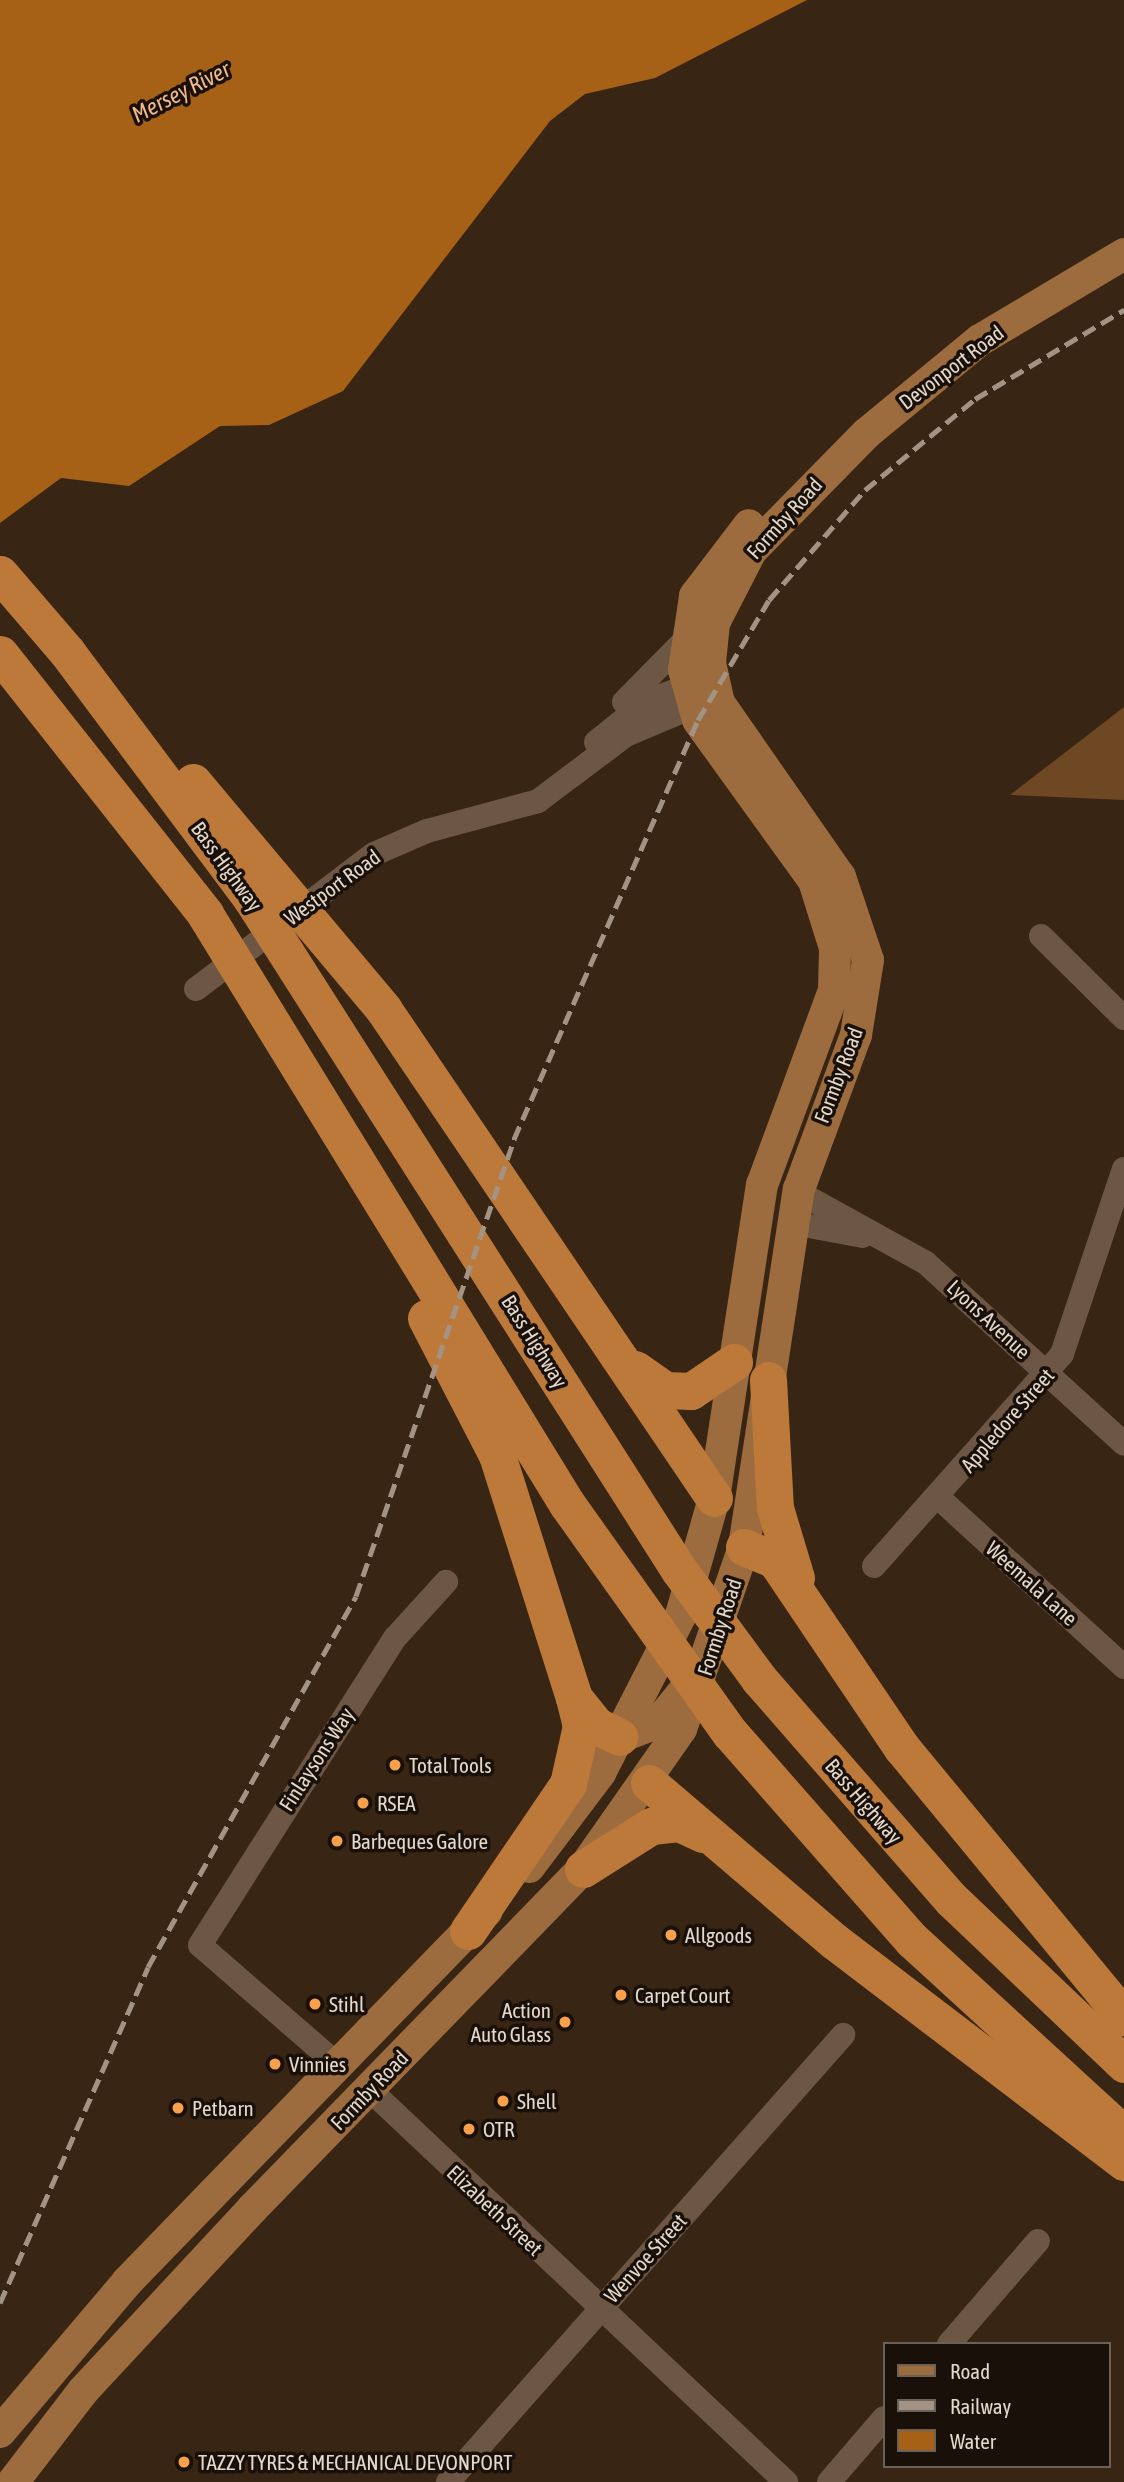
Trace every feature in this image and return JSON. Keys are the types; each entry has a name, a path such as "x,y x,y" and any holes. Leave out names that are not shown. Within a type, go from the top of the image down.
{"highway":[{"path":"0,572 65,631 264,890 332,945 427,1075 625,1358 714,1498"},
{"path":"0,654 205,914 380,1214 474,1407 510,1490 581,1726 568,1784 468,1931"},
{"name":"Bass Highway","path":"264,890 299,969 411,1142 679,1570 759,1679 952,1900 1124,2064"},
{"path":"380,1214 639,1611 730,1733 912,1940 1124,2134"},
{"path":"625,1358 645,1379 679,1392 709,1384 734,1362"},
{"path":"768,1380 775,1508 796,1580 817,1619"},
{"path":"744,1548 775,1560 902,1748 1124,2017"},
{"path":"574,1698 597,1726 628,1736"},
{"path":"649,1783 716,1842 1004,2076 1124,2162"},
{"path":"583,1869 630,1834 662,1824 685,1824 716,1842"}],"main road":[{"name":"Devonport Road","path":"825,473 980,340 1124,254"},
{"name":"Formby Road","path":"0,2432 127,2282 339,2066 468,1931 561,1828 628,1736 639,1702 681,1615 714,1498 756,1214 765,1174 827,1015 836,964 814,881 701,689 683,642 695,596 725,552 765,510 825,473"},
{"name":"Formby Road","path":"701,689 714,624 734,578 825,473"},
{"name":"Formby Road","path":"14,2465 583,1869 649,1783 689,1713 712,1651 744,1548 798,1192 856,1035 869,960 840,877 732,724 701,689"},
{"path":"836,964 869,960"},
{"path":"765,1174 798,1192"},
{"path":"756,1214 793,1223"},
{"path":"681,1615 709,1567 744,1548 714,1498"},
{"path":"649,1783 628,1736 668,1714 712,1651"},
{"name":"Elizabeth Street","path":"339,2066 370,2090"}],"street":[{"name":"Westport Road","path":"561,786 617,710 683,642"},
{"name":"Westport Road","path":"595,742 638,707 701,689"},
{"name":"Westport Road","path":"196,989 374,854 428,831 524,806 561,786 626,735 701,689"},
{"path":"1041,936 1124,1018"},
{"name":"Appledore Street","path":"874,1566 939,1498 1048,1375 1062,1354 1124,1169"},
{"name":"Lyons Avenue","path":"798,1192 913,1253 1124,1444"},
{"name":"Lyons Avenue","path":"793,1223 874,1238 913,1253"},
{"name":"Weemala Lane","path":"939,1498 1124,1667"},
{"name":"Finlaysons Way","path":"200,1945 395,1638 446,1582"},
{"name":"Elizabeth Street","path":"200,1945 339,2066"},
{"name":"Wenvoe Street","path":"448,2482 842,2035"},
{"name":"Elizabeth Street","path":"370,2090 786,2482"},
{"path":"950,2342 1038,2241"},
{"path":"829,2482 883,2419"}],"shaded area":[{"path":"1124,707 1124,800 1010,795"}],"water":[{"name":"Mersey River","path":"0,0 807,0 655,78 585,94 550,121 343,391 269,425 220,426 129,486 61,478 0,523"}],"railway":[{"path":"0,2303 148,1967 356,1596 514,1139 698,720 769,600 865,490 975,399 1124,310"}],"place":[{"name":"Total Tools","path":"395,1765"},
{"name":"RSEA","path":"363,1803"},
{"name":"Barbeques Galore","path":"337,1841"},
{"name":"Allgoods","path":"671,1935"},
{"name":"Carpet Court","path":"621,1995"},
{"name":"Stihl","path":"315,2004"},
{"name":"Action Auto Glass","path":"565,2022"},
{"name":"Vinnies","path":"275,2064"},
{"name":"Shell","path":"503,2101"},
{"name":"Petbarn","path":"178,2108"},
{"name":"OTR","path":"469,2129"},
{"name":"TAZZY TYRES & MECHANICAL DEVONPORT","path":"184,2462"}]}
